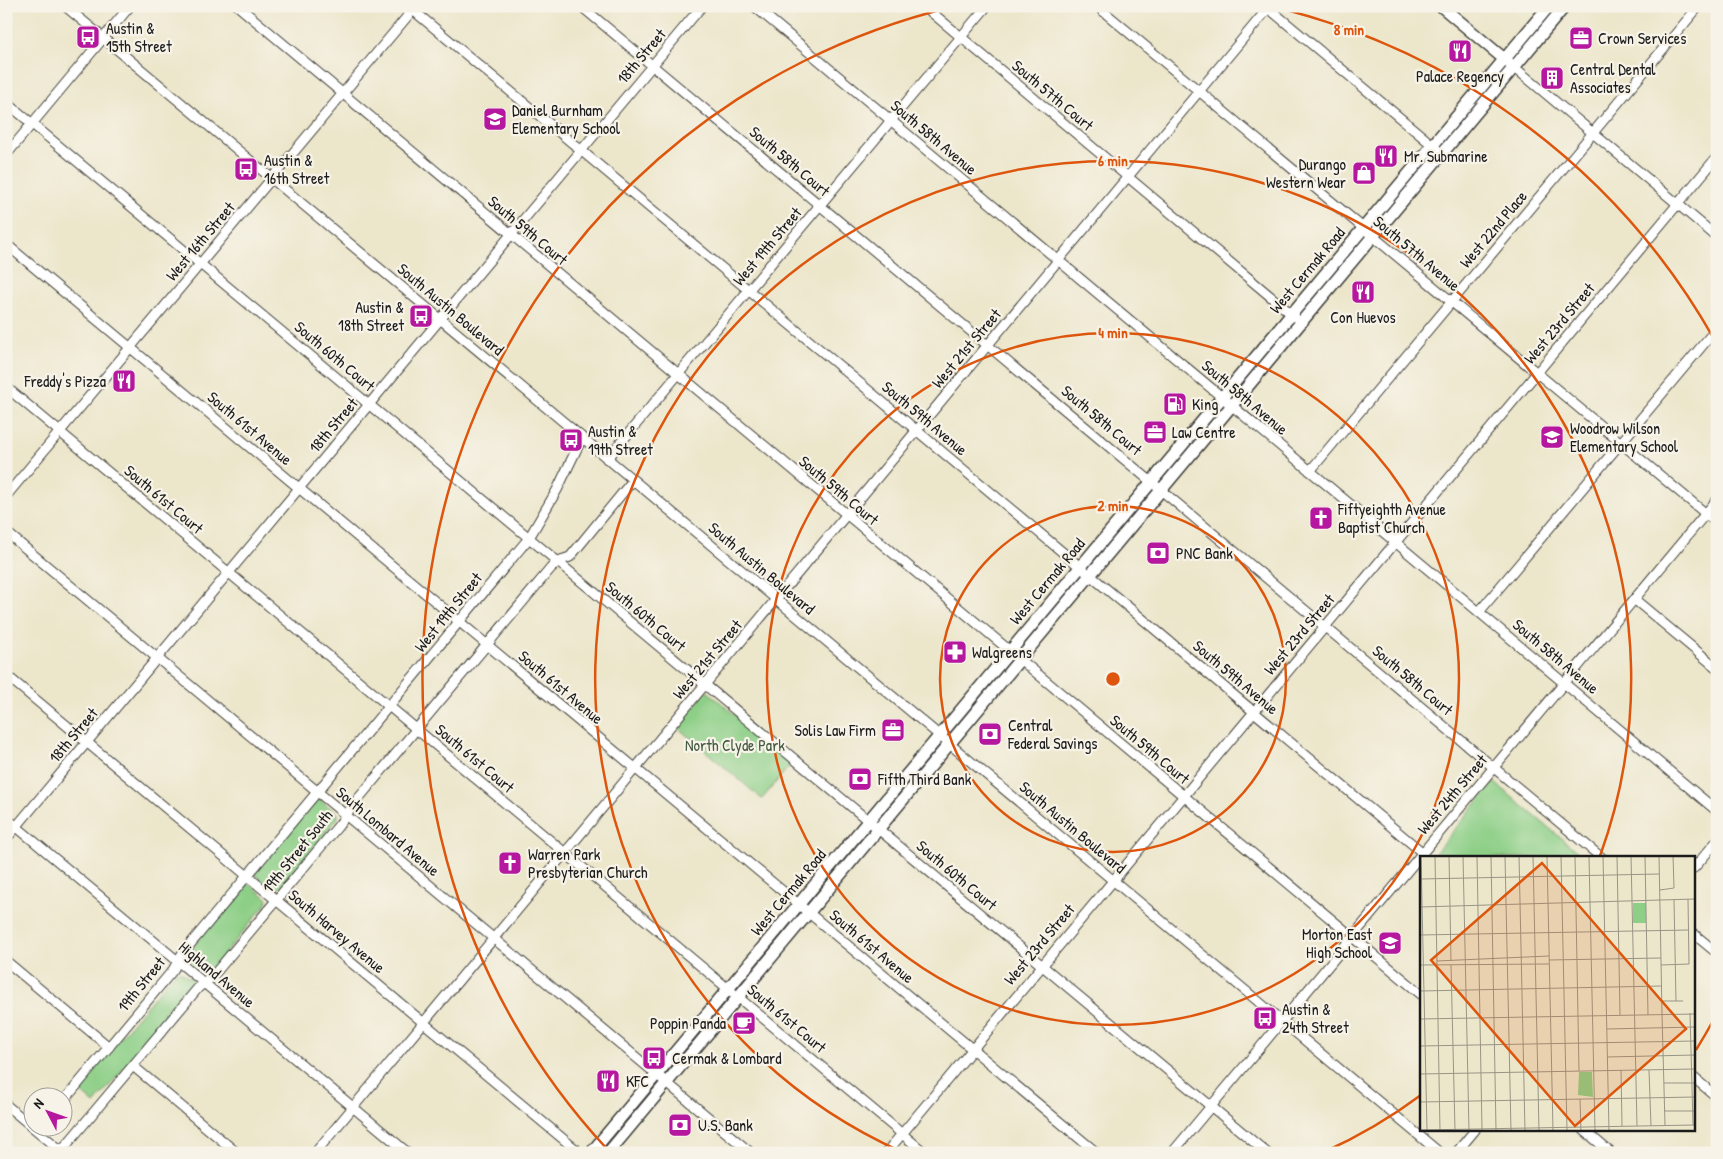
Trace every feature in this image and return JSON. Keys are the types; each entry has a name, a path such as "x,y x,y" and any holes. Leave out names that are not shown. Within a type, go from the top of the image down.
{"main road":[{"path":"1441,6 1514,67"},
{"name":"West Cermak Road","path":"590,1153 1548,6"},
{"name":"West Cermak Road","path":"608,1153 1565,6"}],"street":[{"name":"South Austin Boulevard","path":"65,6 1440,1153"},
{"path":"6,154 130,6"},
{"name":"South 59th Court","path":"238,6 1420,994"},
{"name":"South 58th Court","path":"581,6 1600,856"},
{"name":"18th Street","path":"6,839 702,6"},
{"name":"South 58th Avenue","path":"754,6 1717,810"},
{"name":"South 57th Court","path":"924,6 1301,322"},
{"name":"West 19th Street","path":"607,459 987,6"},
{"name":"South 57th Avenue","path":"1097,6 1717,523"},
{"name":"West 22nd Place","path":"1310,471 1699,6"},
{"path":"1268,7 1442,153"},
{"name":"West 21st Street","path":"315,1153 1268,7"},
{"name":"West 16th Street","path":"6,496 343,94 412,8"},
{"name":"South 59th Avenue","path":"412,8 1422,853"},
{"path":"1514,67 1717,237"},
{"name":"South 60th Court","path":"6,102 1267,1153"},
{"name":"West 23rd Street","path":"886,1153 1717,157"},
{"name":"South 61st Avenue","path":"6,244 1097,1153"},
{"path":"1479,612 1717,328"},
{"name":"South 61st Court","path":"6,387 925,1153"},
{"name":"West 19th Street","path":"318,792 529,538 557,490 582,438"},
{"name":"19th Street South","path":"60,1152 197,990 212,977 551,568 558,562 570,557 633,480"},
{"name":"West 24th Street","path":"1172,1153 1717,500"},
{"name":"South Lombard Avenue","path":"6,532 751,1153"},
{"path":"1634,599 1717,668"},
{"name":"South Harvey Avenue","path":"6,674 580,1153"},
{"name":"19th Street","path":"72,1091 173,970 182,954 318,792"},
{"name":"Highland Avenue","path":"6,818 408,1153"},
{"path":"1696,866 1717,841"},
{"path":"1696,936 1717,953"},
{"path":"6,961 109,1047"},
{"path":"133,1066 237,1153"},
{"path":"1696,1080 1717,1097"},
{"path":"6,1104 22,1115"},
{"path":"1456,1153 1473,1132"},
{"path":"1586,1132 1611,1153"},
{"path":"47,1136 60,1152"}],"green space":[{"name":"North Clyde Park","path":"707,691 792,763 762,799 677,727"},
{"path":"1494,782 1583,856 1433,856"},
{"path":"319,799 338,814 338,818 279,889 274,890 255,875 255,871 315,800"},
{"path":"248,883 268,899 267,903 206,976 203,976 185,961 185,956 245,884"},
{"path":"180,971 193,980 194,985 94,1104 77,1089 175,972"}],"place":[{"name":"Austin & 15th Street","path":"88,37"},
{"name":"Crown Services","path":"1581,38"},
{"name":"Palace Regency","path":"1460,51"},
{"name":"Central Dental Associates","path":"1552,78"},
{"name":"Daniel Burnham Elementary School","path":"495,119"},
{"name":"Mr. Submarine","path":"1386,156"},
{"name":"Austin & 16th Street","path":"246,169"},
{"name":"Durango Western Wear","path":"1364,173"},
{"name":"Con Huevos","path":"1363,292"},
{"name":"Austin & 18th Street","path":"421,316"},
{"name":"Freddy's Pizza","path":"124,381"},
{"name":"King","path":"1175,404"},
{"name":"Law Centre","path":"1155,432"},
{"name":"Woodrow Wilson Elementary School","path":"1552,437"},
{"name":"Austin & 19th Street","path":"571,440"},
{"name":"Fiftyeighth Avenue Baptist Church","path":"1321,518"},
{"name":"PNC Bank","path":"1158,553"},
{"name":"Walgreens","path":"955,652"},
{"name":"Solis Law Firm","path":"893,730"},
{"name":"Central Federal Savings","path":"990,734"},
{"name":"Fifth Third Bank","path":"860,779"},
{"name":"Warren Park Presbyterian Church","path":"510,863"},
{"name":"Morton East High School","path":"1390,943"},
{"name":"Austin & 24th Street","path":"1265,1018"},
{"name":"Poppin Panda","path":"744,1023"},
{"name":"Cermak & Lombard","path":"654,1058"},
{"name":"KFC","path":"608,1081"},
{"name":"U.S. Bank","path":"680,1125"}]}
